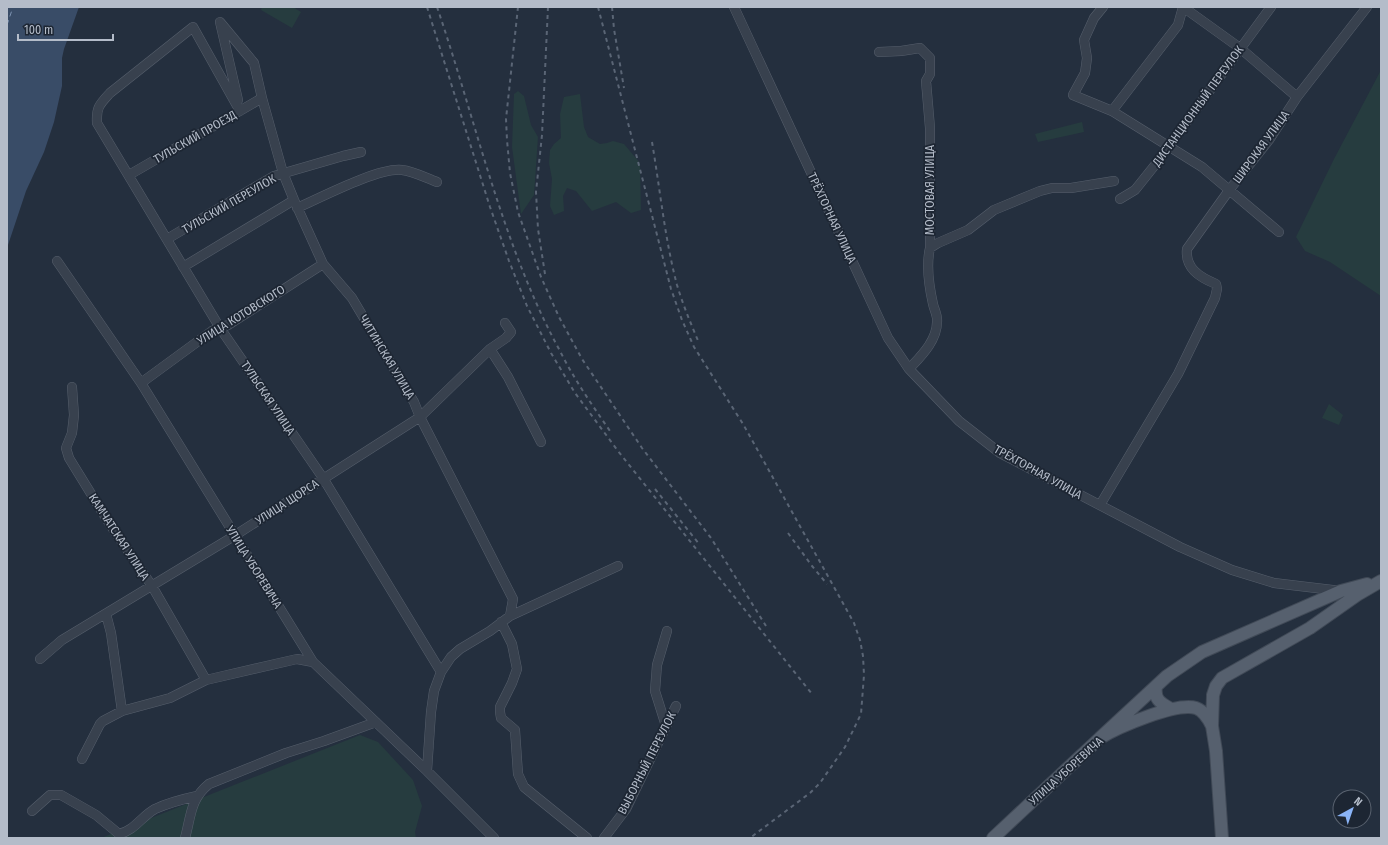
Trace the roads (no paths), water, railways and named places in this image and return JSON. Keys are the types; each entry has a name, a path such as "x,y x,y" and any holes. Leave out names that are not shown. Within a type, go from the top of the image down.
{"main road":[{"path":"1100,738 1156,687 1184,664 1202,652 1341,591 1381,580"},
{"path":"1222,838 1216,752 1212,726 1213,695 1216,686 1222,678 1310,628 1381,580"},
{"path":"1156,687 1155,694 1160,702 1171,709"},
{"name":"УЛИЦА УБОРЕВИЧА","path":"993,838 1100,738 1111,732 1157,712 1188,707 1196,708 1204,713 1212,726"}],"street":[{"name":"ТРЁХГОРНАЯ УЛИЦА","path":"734,7 888,338 909,369 959,421 1000,453 1180,547 1232,570 1274,583 1341,591"},
{"path":"1103,7 1094,18 1084,40 1087,58 1085,73 1073,95 1112,112 1170,146 1202,167 1279,232"},
{"path":"1112,112 1178,25 1183,7 1240,48 1298,97"},
{"name":"ДИСТАНЦИОННЫЙ ПЕРЕУЛОК","path":"1120,199 1135,190 1170,146 1271,7"},
{"name":"ШИРОКАЯ УЛИЦА","path":"1100,505 1178,374 1215,298 1217,289 1216,284 1196,274 1186,257 1187,249 1269,140 1298,97 1367,7"},
{"name":"ЧИТИНСКАЯ УЛИЦА","path":"240,111 220,22 254,63 283,173 323,264 352,298 414,402 420,417 513,599 510,616"},
{"name":"ТУЛЬСКАЯ УЛИЦА","path":"240,111 193,27 110,93 99,104 96,113 97,123 220,328 323,478 440,672"},
{"name":"МОСТОВАЯ УЛИЦА","path":"879,52 920,48 930,58 930,74 926,81 930,128 930,248 928,257 930,282 937,322 932,339 921,356 909,369"},
{"name":"ТУЛЬСКИЙ ПРОЕЗД","path":"129,176 262,98"},
{"name":"ТУЛЬСКИЙ ПЕРЕУЛОК","path":"167,239 274,176 361,152"},
{"path":"183,267 296,204 355,182 391,171 402,170 437,182"},
{"path":"930,248 968,230 994,210 1040,191 1052,188 1071,188 1114,181"},
{"name":"УЛИЦА УБОРЕВИЧА","path":"57,261 141,383 313,662 427,771 494,838"},
{"name":"УЛИЦА КОТОВСКОГО","path":"141,383 212,331 228,325 323,264"},
{"name":"УЛИЦА ЩОРСА","path":"40,658 62,640 234,536 420,417 490,349 506,338 511,332 505,323"},
{"path":"490,349 508,377 541,442"},
{"name":"КАМЧАТСКАЯ УЛИЦА","path":"72,387 74,415 72,433 66,448 69,458 109,523 152,586 206,680"},
{"path":"427,771 434,691 440,672 451,657 460,649 510,616 618,566"},
{"path":"1312,587 1316,602"},
{"path":"106,614 111,633 122,711"},
{"path":"502,622 512,644 517,669 500,707 500,712 501,718 515,730 518,774 520,780 524,787 587,838"},
{"path":"666,726 655,690 657,665 668,631"},
{"path":"82,758 100,724 122,711 170,698 206,680 297,659 313,662"},
{"name":"ВЫБОРНЫЙ ПЕРЕУЛОК","path":"604,838 626,809 676,706"},
{"path":"185,838 193,804 202,789 208,784 286,753 376,722"},
{"path":"32,811 50,795 61,795 96,815 119,834 126,833 154,809 185,798 197,796"}],"water":[{"path":"7,7 79,7 62,58 62,86 54,122 44,152 26,191 7,248"}],"railway":[{"path":"427,7 490,207 509,261 527,306 551,353 575,393 618,451 812,694"},
{"path":"437,7 491,182 522,269 565,361 610,431"},
{"path":"518,7 506,119 507,140 510,173 518,212 541,277 559,317 582,359 642,448 711,538 766,626"},
{"path":"545,274 538,229 536,192 542,135 548,7"},
{"path":"598,7 671,289 682,320 694,347 743,424 854,623 860,640 863,656 864,675 861,714 845,747 820,783 810,793 750,838"},
{"path":"612,7 614,29 624,88"},
{"path":"652,142 673,268 682,300 699,343"},
{"path":"655,489 700,545"},
{"path":"788,533 827,584"}]}
